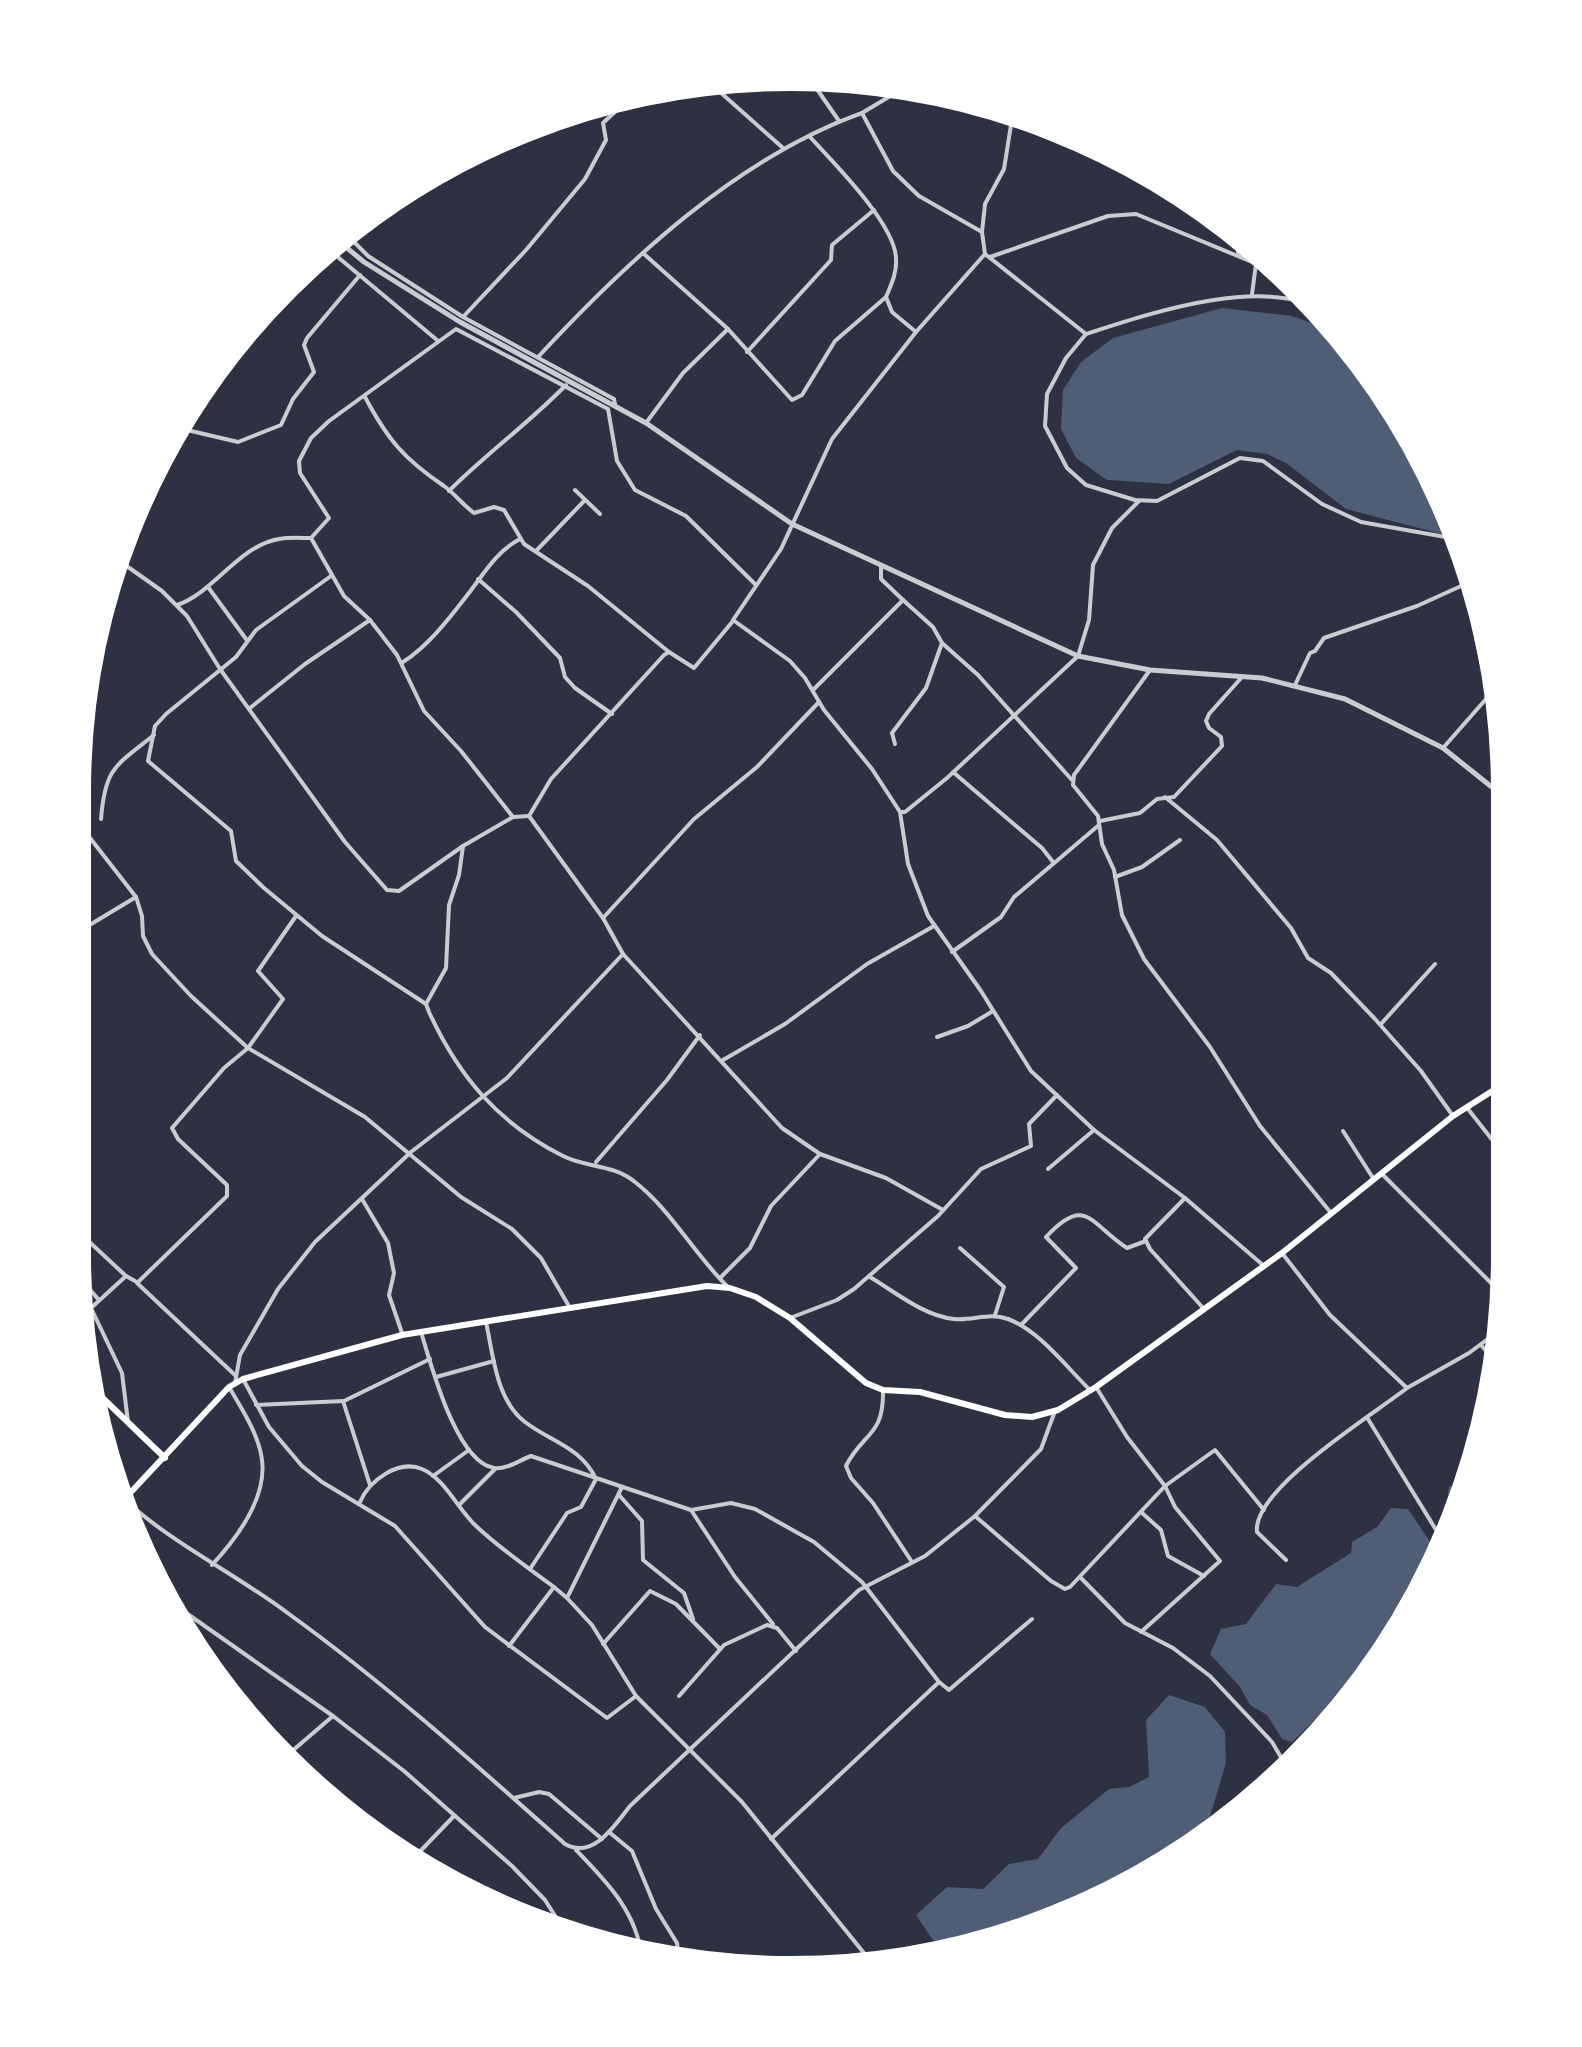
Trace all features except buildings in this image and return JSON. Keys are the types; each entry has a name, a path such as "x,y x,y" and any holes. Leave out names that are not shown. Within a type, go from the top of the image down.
{"main road":[{"path":"128,1497 236,1381 402,1335 707,1286 730,1288 756,1297 790,1318 866,1383 883,1390 920,1392 1005,1415 1032,1417 1055,1411 1094,1389 1282,1253 1453,1116 1497,1088"},
{"path":"99,1394 166,1458"}],"street":[{"path":"815,86 839,121"},
{"path":"717,89 783,148"},
{"path":"538,356 609,281 689,215 783,148 862,113 896,93"},
{"path":"463,316 526,250 584,179 605,145 604,121 620,106"},
{"path":"862,113 892,171 919,196 982,232"},
{"path":"1012,120 1004,169 986,204 982,232 988,255 1086,334"},
{"path":"643,253 728,330 788,398 798,399 835,342 886,298 897,254 874,210 810,137"},
{"path":"747,352 831,260 832,245 874,210"},
{"path":"365,396 399,452 474,513 494,507 504,510 520,539 694,668 734,620 781,549 832,439 916,332 988,255 1108,216 1136,214 1262,266"},
{"path":"351,239 368,256 463,316 614,399 616,406"},
{"path":"344,245 460,322 646,423 792,524 1078,656 1150,670 1242,676 1346,699 1443,748 1497,791"},
{"path":"1241,247 1238,252 1256,263"},
{"path":"334,254 438,340"},
{"path":"1252,295 1256,263"},
{"path":"185,430 238,442 281,425 293,399 314,372 304,345 307,338 360,275"},
{"path":"1301,304 1252,295 1148,314 1086,334 1066,358 1047,394 1045,426 1067,468 1086,486 1157,501 1240,458 1251,457 1263,461 1322,504 1361,522 1450,538"},
{"path":"886,298 892,312 916,332"},
{"path":"177,605 268,542 311,538 329,518 300,473 299,460 320,428 452,330 461,330 608,409 616,406"},
{"path":"646,423 683,373 728,330"},
{"path":"450,491 489,451 542,411 566,386"},
{"path":"608,409 617,461 635,490 655,504 686,516 756,585"},
{"path":"575,490 600,514"},
{"path":"536,551 585,500"},
{"path":"900,812 911,808 953,772 1078,656 1089,620 1093,565 1112,528 1139,500"},
{"path":"311,538 351,604 370,620 402,663 424,711 513,818"},
{"path":"402,663 425,644 496,556 520,539"},
{"path":"122,564 177,605 345,842 388,890 399,891 462,846 513,818 529,816"},
{"path":"882,565 881,578 933,627 942,643 960,657 1072,780 1100,822 1102,844 1115,877 1122,915 1151,970 1203,1037 1260,1126 1331,1213"},
{"path":"331,576 265,623 236,657 166,714 156,726 148,757 152,766 226,826 234,836 236,861 296,916 426,1004 458,1068 483,1098 550,1148 574,1161 608,1167 638,1185 730,1288"},
{"path":"478,579 560,658 565,677 575,688 612,714"},
{"path":"1295,685 1310,652 1324,638 1417,606 1466,584"},
{"path":"208,586 247,641"},
{"path":"813,690 904,600"},
{"path":"250,708 279,683 370,620"},
{"path":"734,620 790,661 872,768 900,812 913,879 934,926 1030,1071 1094,1130 1186,1198 1264,1266"},
{"path":"1443,748 1486,699 1488,690 1476,638"},
{"path":"896,744 892,733 926,688 942,643"},
{"path":"529,816 551,779 669,652"},
{"path":"1072,780 1150,670"},
{"path":"952,952 1001,917 1014,897 1100,822 1140,813 1157,798 1177,795 1222,746 1221,737 1206,721 1242,676"},
{"path":"603,918 694,818 758,768 819,702"},
{"path":"101,819 100,801 109,776 154,735"},
{"path":"953,772 1042,848 1053,862"},
{"path":"1164,797 1217,840 1291,928 1308,958 1331,973 1380,1025 1421,1071 1453,1116"},
{"path":"529,816 603,918 623,954 770,1116 820,1154 886,1178 943,1210"},
{"path":"85,832 136,897 143,936 152,954 248,1048 366,1116 450,1188 512,1229 553,1277 570,1308"},
{"path":"1115,877 1142,868 1180,840"},
{"path":"426,1004 446,968 450,905 462,846"},
{"path":"85,928 136,897"},
{"path":"136,1283 228,1196 227,1185 178,1139 172,1128 224,1068 248,1048 283,999 258,972 296,916"},
{"path":"723,1060 785,1024 867,964 934,926"},
{"path":"212,1566 245,1520 262,1473 260,1450 236,1381 240,1355 278,1289 315,1242 410,1152 483,1098 522,1063 623,954"},
{"path":"1380,1025 1435,964"},
{"path":"937,1037 968,1026 993,1011"},
{"path":"594,1164 667,1080 700,1035"},
{"path":"790,1318 837,1300 870,1277 981,1170 1031,1146 1029,1124 1057,1095"},
{"path":"1466,1107 1497,1146"},
{"path":"1048,1169 1094,1130"},
{"path":"1343,1131 1374,1180"},
{"path":"720,1278 750,1248 778,1198 820,1154"},
{"path":"1382,1174 1496,1288"},
{"path":"1020,1325 1076,1268 1046,1237 1068,1216 1077,1214 1090,1219 1127,1248 1146,1242 1154,1228 1186,1198"},
{"path":"362,1199 388,1243 394,1273 389,1295 402,1335"},
{"path":"85,1238 236,1381 302,1466 395,1526 485,1627 607,1718 636,1696"},
{"path":"1146,1242 1204,1309"},
{"path":"960,1248 1004,1287 995,1316"},
{"path":"1282,1253 1330,1315 1407,1388"},
{"path":"126,1276 92,1308 92,1315 122,1373 128,1422"},
{"path":"870,1277 913,1304 943,1317 957,1320 995,1316 1020,1325 1094,1389 1166,1486 1175,1507 1220,1561 1141,1632"},
{"path":"86,1285 99,1300"},
{"path":"486,1322 503,1392 517,1414 570,1448 588,1464 596,1479"},
{"path":"421,1332 453,1422 469,1450 495,1469"},
{"path":"1286,1560 1257,1532 1257,1520 1296,1470 1407,1388 1492,1336"},
{"path":"1481,1345 1490,1355"},
{"path":"256,1405 343,1401 430,1359"},
{"path":"436,1377 494,1362"},
{"path":"883,1390 878,1426 848,1460 847,1470 912,1562"},
{"path":"343,1401 370,1486"},
{"path":"576,1850 585,1849 609,1832 691,1748 865,1586 912,1562 975,1516 1041,1449 1055,1411"},
{"path":"1368,1419 1439,1534"},
{"path":"433,1476 469,1450"},
{"path":"975,1516 1059,1587 1070,1588 1166,1486 1214,1450 1264,1510"},
{"path":"458,1506 495,1469 531,1456 596,1479 620,1492 692,1510 731,1503 755,1509 814,1542 865,1586 939,1682 952,1690 1032,1619"},
{"path":"360,1503 370,1486 392,1471 406,1466 433,1476 476,1526 587,1618 636,1696 691,1748 867,1957"},
{"path":"530,1569 567,1512 581,1508 596,1479"},
{"path":"567,1598 620,1492"},
{"path":"620,1492 642,1521 643,1560 684,1593 694,1622"},
{"path":"692,1510 735,1577 796,1651"},
{"path":"133,1511 299,1621 576,1850 623,1904 638,1945"},
{"path":"1141,1512 1161,1530 1168,1556 1204,1576"},
{"path":"1080,1577 1104,1605 1210,1676 1272,1742 1283,1761"},
{"path":"509,1646 554,1587"},
{"path":"603,1644 650,1591 669,1599 720,1649"},
{"path":"179,1607 404,1772 504,1858 545,1900 560,1923"},
{"path":"679,1696 720,1649 774,1625"},
{"path":"771,1839 939,1682"},
{"path":"290,1753 332,1716"},
{"path":"513,1798 538,1792 549,1794 602,1838"},
{"path":"417,1854 454,1816"},
{"path":"609,1832 632,1851 656,1909 678,1942 677,1952"}],"water":[{"path":"1222,308 1292,316 1320,326 1378,399 1424,479 1448,533 1346,509 1286,463 1267,454 1237,450 1169,484 1107,480 1076,458 1061,429 1063,390 1081,362 1113,338"},
{"path":"1460,1483 1442,1528 1438,1522 1449,1487"},
{"path":"1391,1508 1408,1509 1434,1547 1402,1609 1351,1686 1292,1742 1282,1739 1267,1715 1250,1705 1240,1687 1210,1654 1221,1629 1246,1624 1276,1584 1297,1587 1351,1553 1352,1542 1377,1527"},
{"path":"1169,1695 1205,1707 1225,1732 1226,1763 1207,1826 1144,1867 1061,1908 1018,1925 937,1946 916,1915 947,1887 983,1889 1009,1864 1038,1859 1061,1828 1109,1789 1129,1787 1149,1777 1146,1720"}]}
